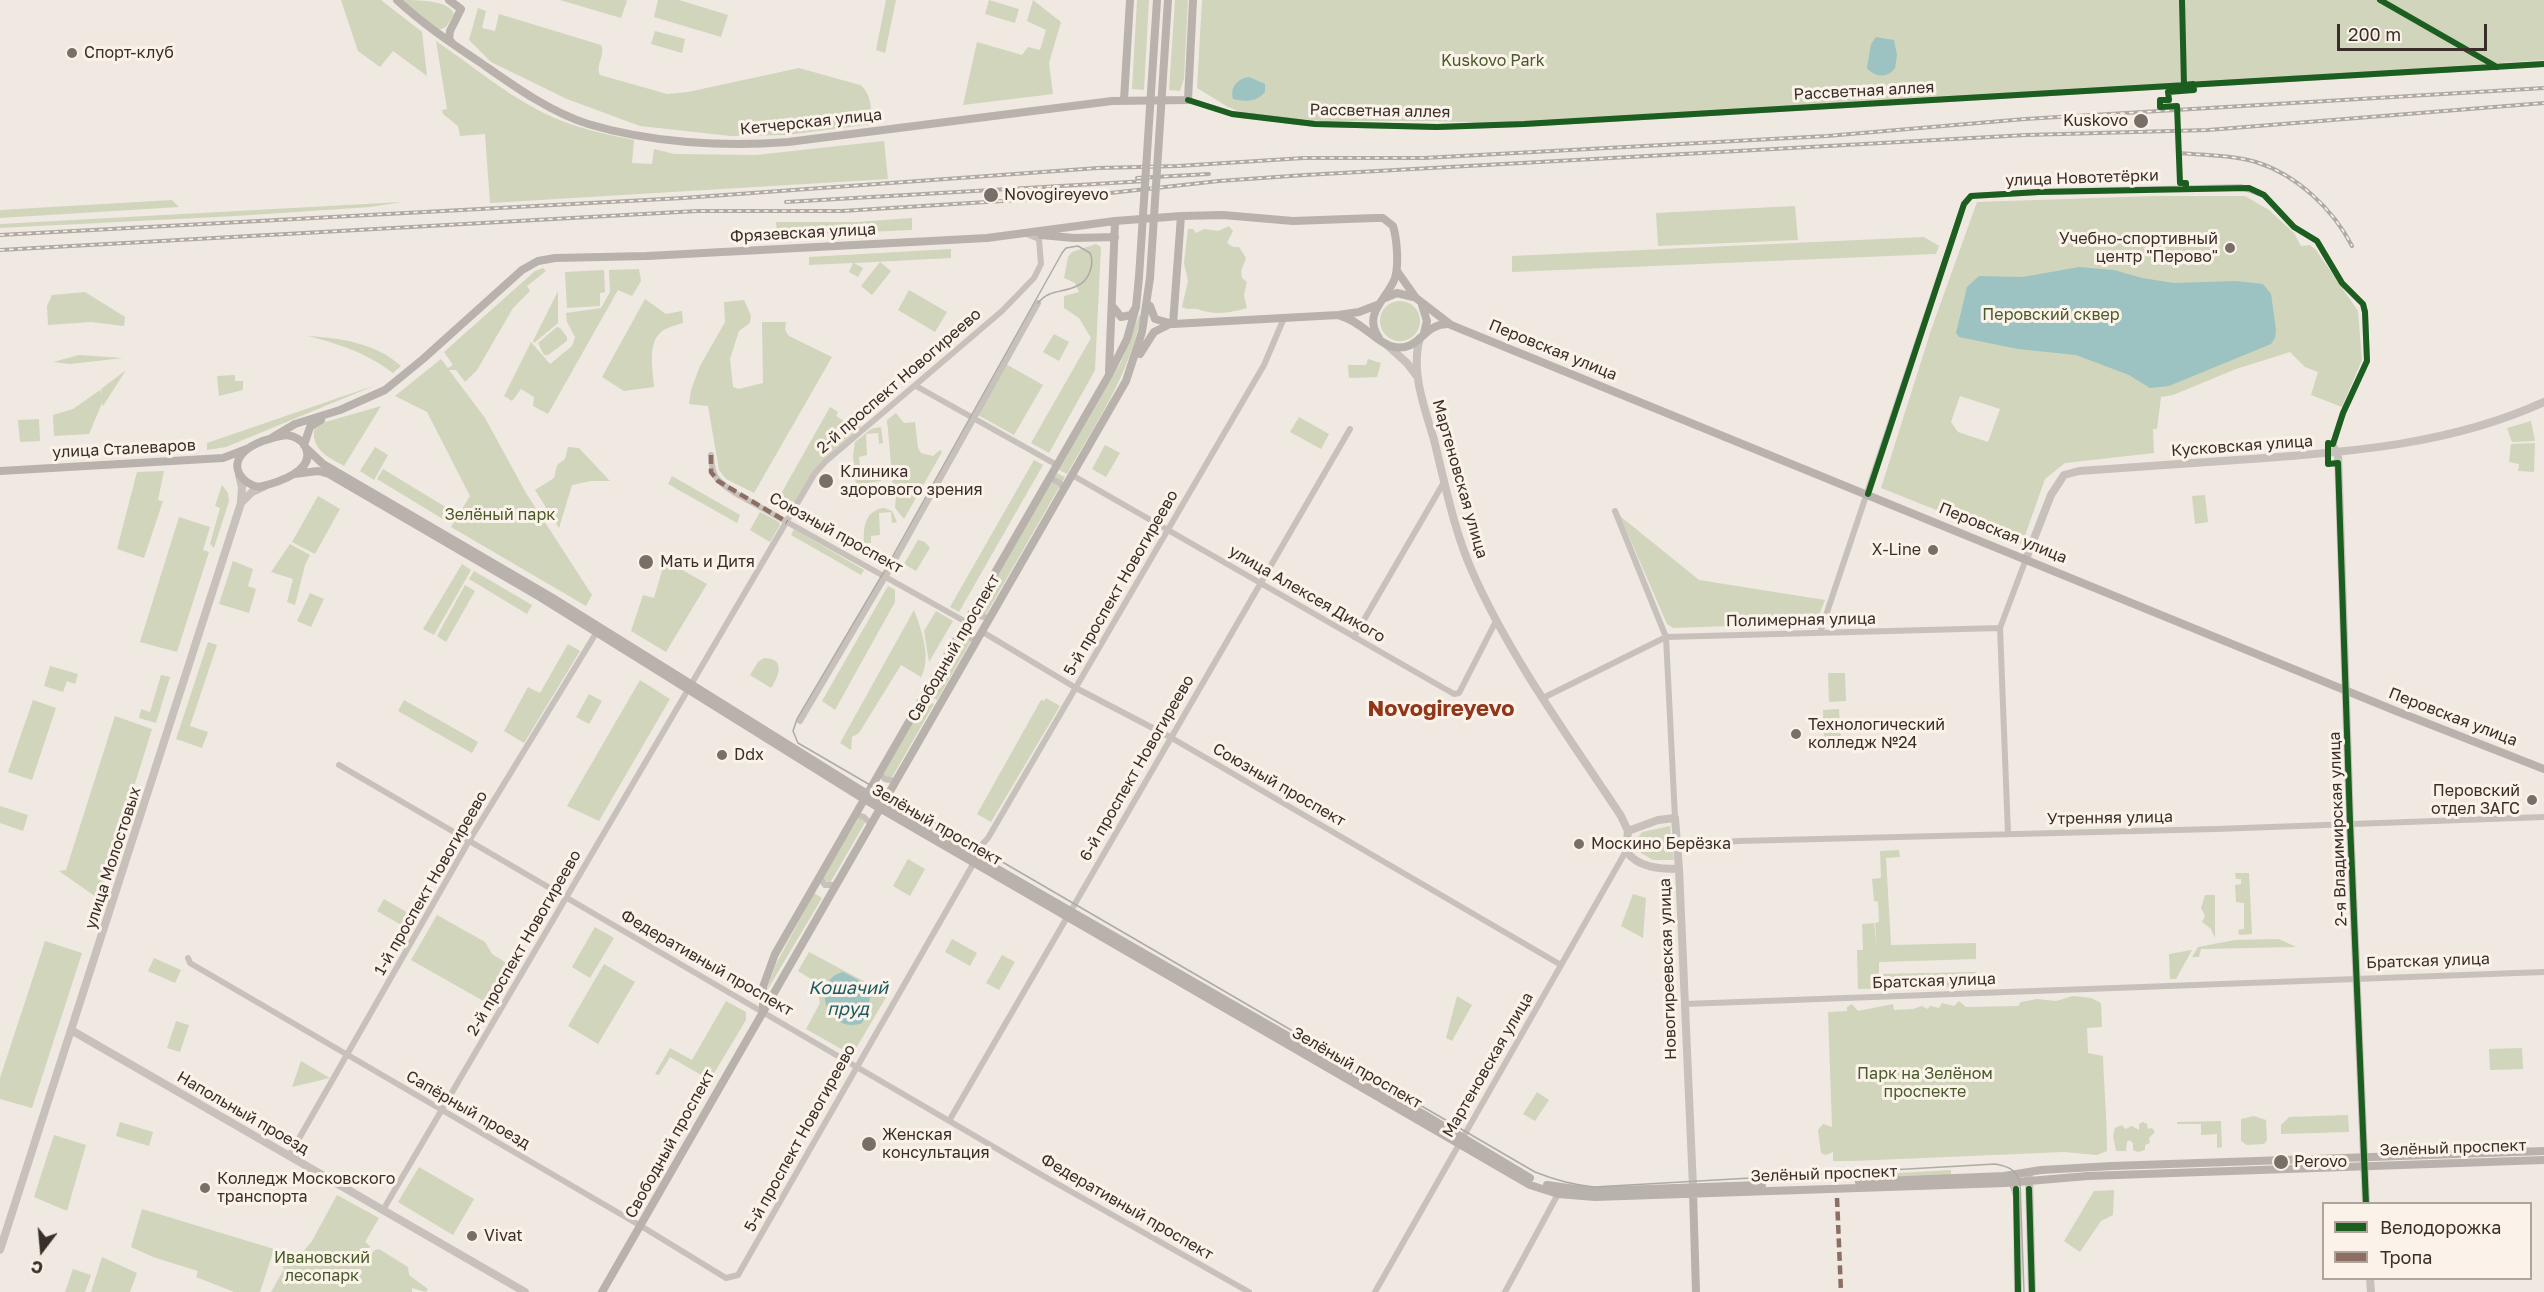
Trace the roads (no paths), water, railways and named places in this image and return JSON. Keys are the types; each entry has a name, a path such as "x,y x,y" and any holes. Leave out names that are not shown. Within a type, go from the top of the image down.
{"main road":[{"name":"Кетчерская улица","path":"397,0 458,48 515,87 556,110 588,124 706,143 745,145 788,142 1124,100 1188,100"},
{"path":"449,0 461,9 449,39 458,48"},
{"path":"1124,100 1130,0"},
{"name":"Свободный проспект","path":"763,1011 762,997 769,969 855,814 1109,375 1127,339 1136,307 1139,278 1157,0"},
{"path":"1168,0 1149,292 1152,317 1160,322 1173,324"},
{"path":"1188,100 1192,0"},
{"path":"435,32 445,33 452,28"},
{"name":"Фрязевская улица","path":"273,437 295,424 334,412 385,390 516,275 542,260 963,239 1115,221 1223,215 1293,221 1375,218 1389,222 1395,231 1397,271"},
{"path":"1173,324 1180,216"},
{"path":"1109,375 1115,221"},
{"path":"1026,233 1074,238 1115,237"},
{"path":"1397,271 1427,316 1422,336"},
{"path":"1381,340 1372,322 1379,303 1389,290 1397,271"},
{"name":"Свободный проспект","path":"602,1292 880,805 1126,381 1139,345 1149,292"},
{"path":"1126,381 1151,335 1163,326 1338,315 1359,312 1397,293 1418,301"},
{"name":"Перовская улица","path":"1418,301 1451,325 2544,769"},
{"path":"1113,303 1117,315 1124,318 1131,315 1136,307"},
{"path":"1338,315 1349,318 1381,340 1402,348 1412,345 1437,325 1451,325"},
{"path":"223,458 232,462 238,473 252,486 265,485 294,474 304,467 308,456 306,447 308,430 313,423 334,412"},
{"path":"238,473 240,456 249,448 273,437 291,436 306,447"},
{"name":"Зелёный проспект","path":"306,447 323,464 599,630 865,797 1460,1140 1532,1179 1551,1186 1590,1191 1693,1191"},
{"name":"улица Сталеваров","path":"0,471 223,458 249,448"},
{"name":"Зелёный проспект","path":"294,474 318,471 329,474 599,630"},
{"name":"Зелёный проспект","path":"1460,1140 1530,1185 1558,1194 1595,1197 2012,1179 2123,1166 2544,1151"},
{"name":"Зелёный проспект","path":"2029,1176 2544,1160"},
{"name":"Новогиреевская улица","path":"1693,1191 1696,1292"}],"street":[{"name":"Рассветная аллея","path":"1188,100 1232,114 1315,124 1437,127 1524,124 2544,64"},
{"name":"улица Новотетёрки","path":"1820,633 1964,204 1968,198 1981,194 2241,187 2264,195 2294,227 2317,241 2342,283 2363,304 2367,361 2330,446 2338,453"},
{"name":"2-й проспект Новогиреево","path":"383,1210 822,465 1002,311 1037,275 1041,264 1041,245 1039,239 1026,233"},
{"path":"800,721 886,576 1038,303"},
{"name":"5-й проспект Новогиреево","path":"738,1275 977,850 989,836 1264,365 1284,318"},
{"path":"1418,380 1416,359 1422,336"},
{"path":"1381,340 1412,369 1418,380"},
{"name":"Мартеновская улица","path":"1418,380 1465,552 1496,621 1543,698 1621,816 1628,831"},
{"path":"916,386 1057,465"},
{"name":"Кусковская улица","path":"2026,559 2051,495 2064,476 2079,471 2338,453 2448,435 2482,426 2544,402"},
{"name":"6-й проспект Новогиреево","path":"950,1121 1350,429"},
{"name":"2-я Владимирская улица","path":"2338,453 2350,823 2366,1202"},
{"name":"Союзный проспект","path":"711,455 711,472 718,482 966,622"},
{"path":"238,473 242,487 241,503"},
{"name":"улица Алексея Дикого","path":"1072,475 1457,694 1496,621"},
{"path":"1050,478 1060,483 1064,489"},
{"path":"1354,637 1444,481"},
{"path":"241,503 252,492 265,485"},
{"name":"улица Молостовых","path":"0,1250 241,503"},
{"name":"Новогиреевская улица","path":"1615,511 1666,637 1693,1191"},
{"path":"2008,834 2000,628 2026,559"},
{"path":"974,609 980,616 989,618"},
{"name":"Полимерная улица","path":"1543,698 1666,637 2000,628"},
{"name":"1-й проспект Новогиреево","path":"289,1156 470,841 599,630"},
{"name":"Союзный проспект","path":"981,631 1076,688 1170,737 1562,965"},
{"path":"960,634 969,635 975,642"},
{"name":"Федеративный проспект","path":"339,765 1246,1291"},
{"path":"879,773 885,780 894,781"},
{"path":"855,814 864,817 870,823"},
{"name":"Утренняя улица","path":"1677,845 1739,841 2544,817"},
{"path":"1675,818 1642,824 1628,831 1626,851 1640,864 1679,869"},
{"name":"Мартеновская улица","path":"1375,1292 1626,851"},
{"path":"819,878 825,885 834,885"},
{"name":"Сапёрный проезд","path":"188,958 190,963 726,1278 738,1275"},
{"name":"Братская улица","path":"1685,1004 2356,977 2544,972"},
{"name":"Напольный проезд","path":"71,1030 525,1292"},
{"path":"2029,1176 2032,1292"},
{"path":"2012,1179 2017,1196 2018,1292"},
{"path":"1505,1292 1558,1194"}],"water":[{"path":"1876,37 1894,40 1897,55 1892,72 1881,76 1867,68 1871,44"},
{"path":"1249,77 1265,84 1265,92 1251,100 1233,99 1235,84"},
{"path":"2079,267 2114,270 2142,278 2174,283 2236,281 2263,284 2271,294 2275,338 2271,344 2169,386 2150,388 2129,375 2076,355 2018,349 1959,337 1956,333 1967,287 1979,276 2023,277"},
{"name":"Кошачий пруд","path":"843,972 860,982 869,992 869,1004 862,1023 850,1025 840,1022 827,1006 826,986 832,977"}],"tram line":[{"path":"1038,303 1047,295 1081,284 1088,276 1091,267 1090,253 1078,246 1066,248 1062,253 885,570 797,719 793,731 798,743 1535,1172 1594,1187 1995,1164 2007,1167 2016,1174 2020,1182 2024,1292"}],"railway":[{"path":"0,235 683,198 1098,168 1178,166 1304,158 1424,158 1827,136 2025,119 2544,88"},
{"path":"0,250 697,211 842,211 1083,196 1219,181 1305,175 2026,135 2208,130 2544,103"},
{"path":"2178,153 2247,160 2286,175 2324,207 2335,219 2352,246"},
{"path":"1137,178 1209,174"},
{"path":"786,202 1146,181"}],"place":[{"name":"Спорт-клуб","path":"72,53"},
{"name":"Kuskovo","path":"2141,121"},
{"name":"Novogireyevo","path":"991,195"},
{"name":"Учебно-спортивный центр \"Перово\"","path":"2230,248"},
{"name":"Клиника здорового зрения","path":"826,481"},
{"name":"X-Line","path":"1933,550"},
{"name":"Мать и Дитя","path":"646,562"},
{"name":"Технологический колледж №24","path":"1796,734"},
{"name":"Ddx","path":"722,755"},
{"name":"Перовский отдел ЗАГС","path":"2532,800"},
{"name":"Москино Берёзка","path":"1579,844"},
{"name":"Женская консультация","path":"869,1144"},
{"name":"Perovo","path":"2281,1162"},
{"name":"Колледж Московского транспорта","path":"205,1188"},
{"name":"Vivat","path":"472,1236"}],"district":[{"name":"Novogireyevo","path":"1441,709"}],"park label":[{"name":"Kuskovo Park","path":"1493,61"},
{"name":"Перовский сквер","path":"2051,315"},
{"name":"Зелёный парк","path":"500,515"},
{"name":"Парк на Зелёном проспекте","path":"1925,1083"},
{"name":"Ивановский лесопарк","path":"322,1267"}]}
